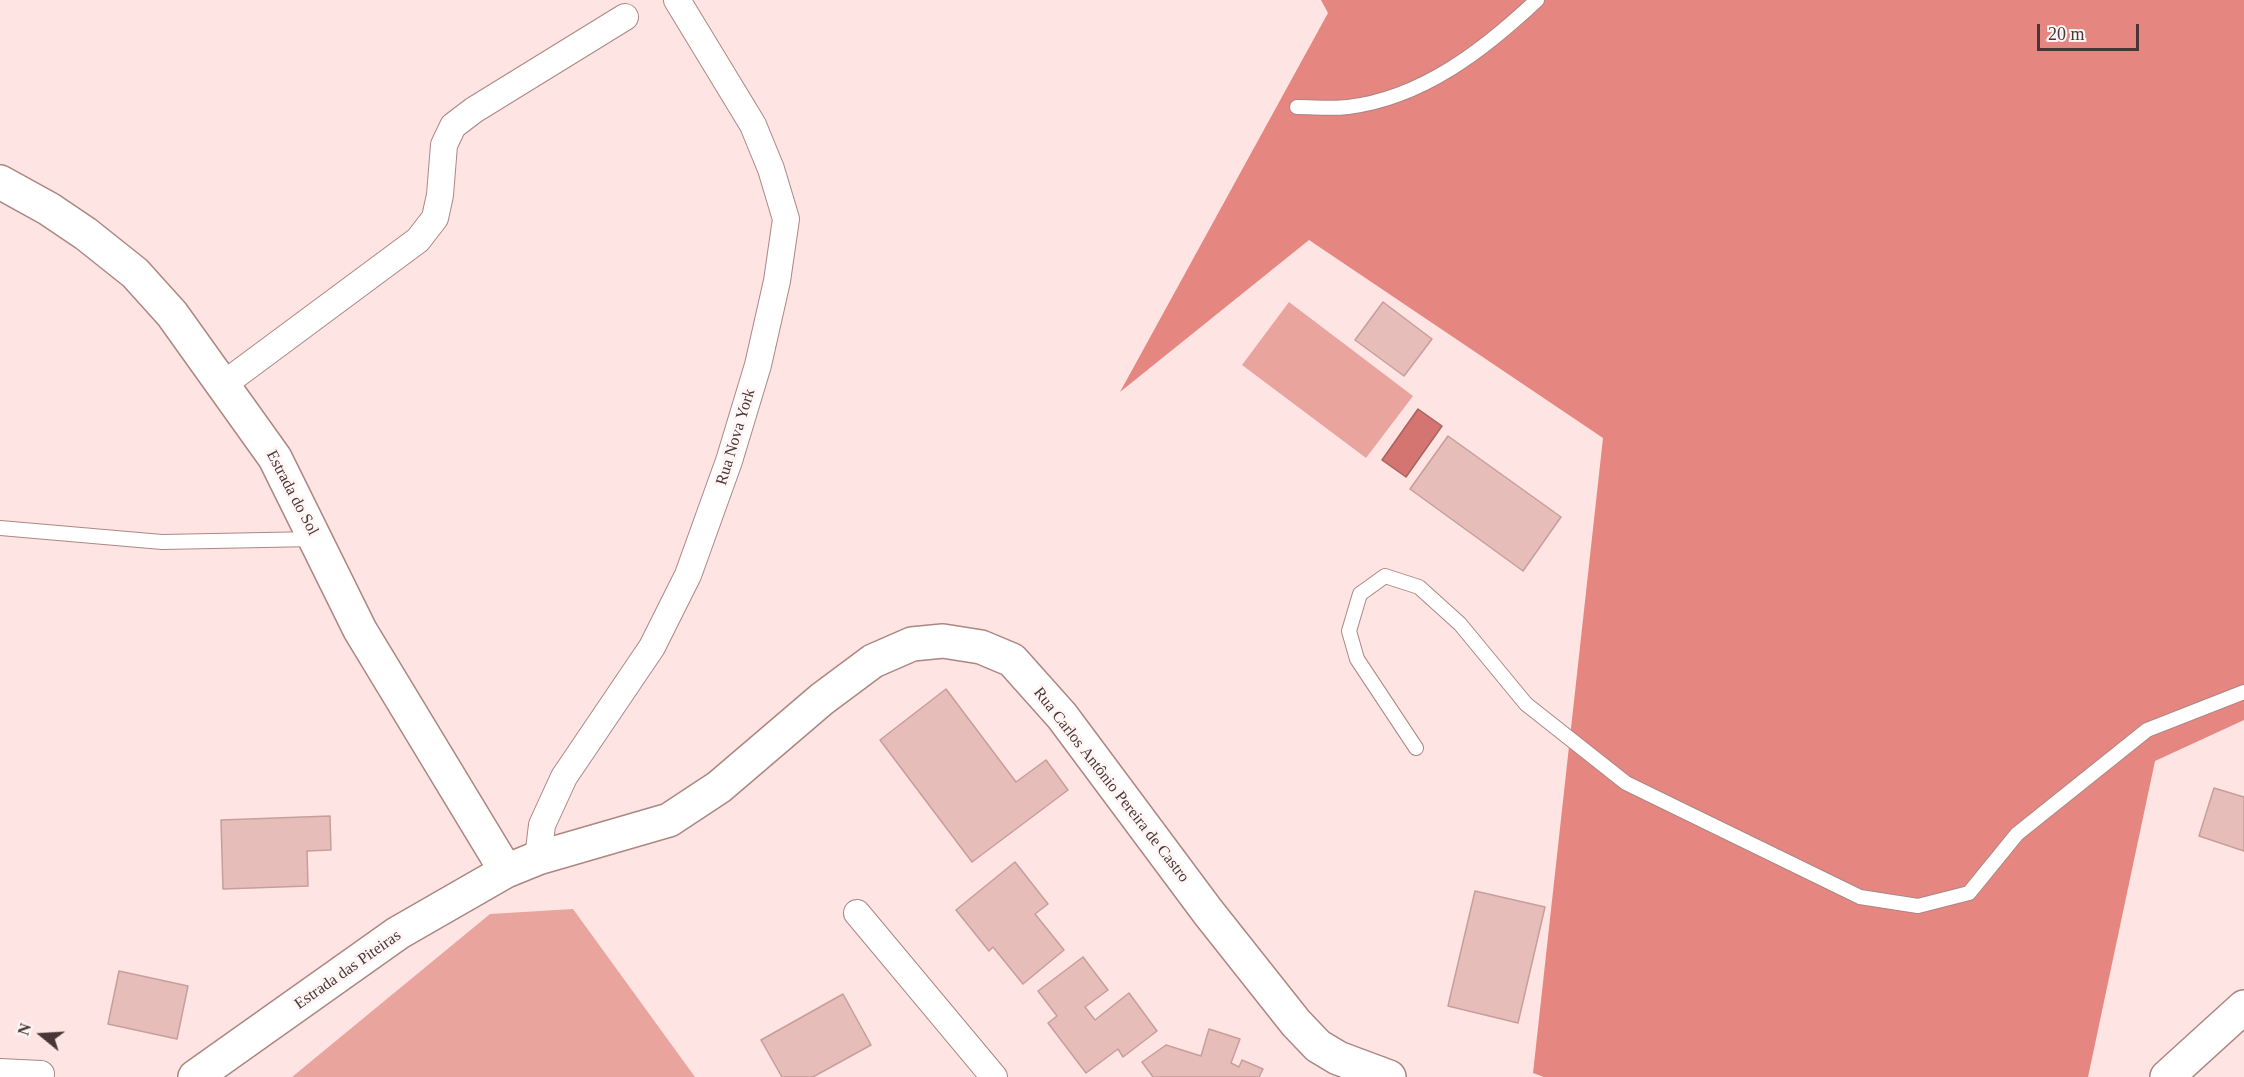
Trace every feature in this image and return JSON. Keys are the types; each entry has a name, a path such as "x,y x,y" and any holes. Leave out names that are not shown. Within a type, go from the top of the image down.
{"street":[{"name":"Rua Nova York","path":"538,858 542,825 564,777 651,646 688,575 729,461 758,365 777,280 786,219 771,169 753,124 677,0"},
{"path":"224,384 418,240 435,218 440,195 444,145 453,126 474,110 625,17"},
{"name":"Estrada do Sol","path":"0,182 68,222 135,273 172,314 224,384 275,458 360,630 506,871"},
{"name":"Rua Carlos Antônio Pereira de Castro","path":"506,871 538,858 669,820 719,787 822,699 873,661 912,644 943,641 981,647 1012,660 1062,716 1208,912 1296,1023 1318,1046 1338,1058 1389,1077"},
{"name":"Estrada das Piteiras","path":"195,1077 398,933 506,871"},
{"path":"857,913 994,1077"},
{"path":"2167,1077 2244,1007"},
{"path":"0,1072 41,1074"}],"lane":[{"path":"1297,107 1347,107 1402,94 1452,68 1499,35 1537,0"},
{"path":"0,528 162,542 317,539"},
{"path":"1416,748 1357,659 1349,631 1360,594 1385,576 1419,587 1460,624 1526,704 1626,783 1860,897 1918,906 1969,893 2017,834 2147,730 2244,692"}],"shaded area":[{"path":"1321,0 2244,0 2244,720 2155,761 2088,1077 1544,1077 1533,1073 1603,438 1309,240 1120,392 1328,13"},
{"path":"1289,302 1413,396 1366,458 1242,365"},
{"path":"1418,409 1442,426 1406,477 1382,460"},
{"path":"573,909 695,1077 292,1077 490,914"}],"building":[{"path":"1383,302 1432,339 1404,376 1355,340"},
{"path":"1448,436 1561,517 1523,571 1410,489"},
{"path":"946,689 1016,782 1046,760 1068,790 972,862 880,740"},
{"path":"2214,788 2244,797 2244,851 2199,836"},
{"path":"330,816 331,850 307,851 308,886 223,889 221,820"},
{"path":"1015,862 1048,904 1035,914 1064,950 1023,984 993,947 989,951 956,910"},
{"path":"1475,891 1545,907 1518,1023 1448,1006"},
{"path":"1083,957 1108,990 1085,1007 1095,1020 1129,993 1157,1031 1123,1057 1118,1049 1086,1073 1048,1023 1057,1016 1038,991"},
{"path":"119,971 188,986 177,1039 108,1024"},
{"path":"843,994 871,1045 813,1077 782,1077 761,1040"},
{"path":"1209,1029 1240,1039 1231,1063 1239,1067 1242,1060 1263,1069 1259,1077 1153,1077 1142,1062 1166,1045 1201,1056"}]}
